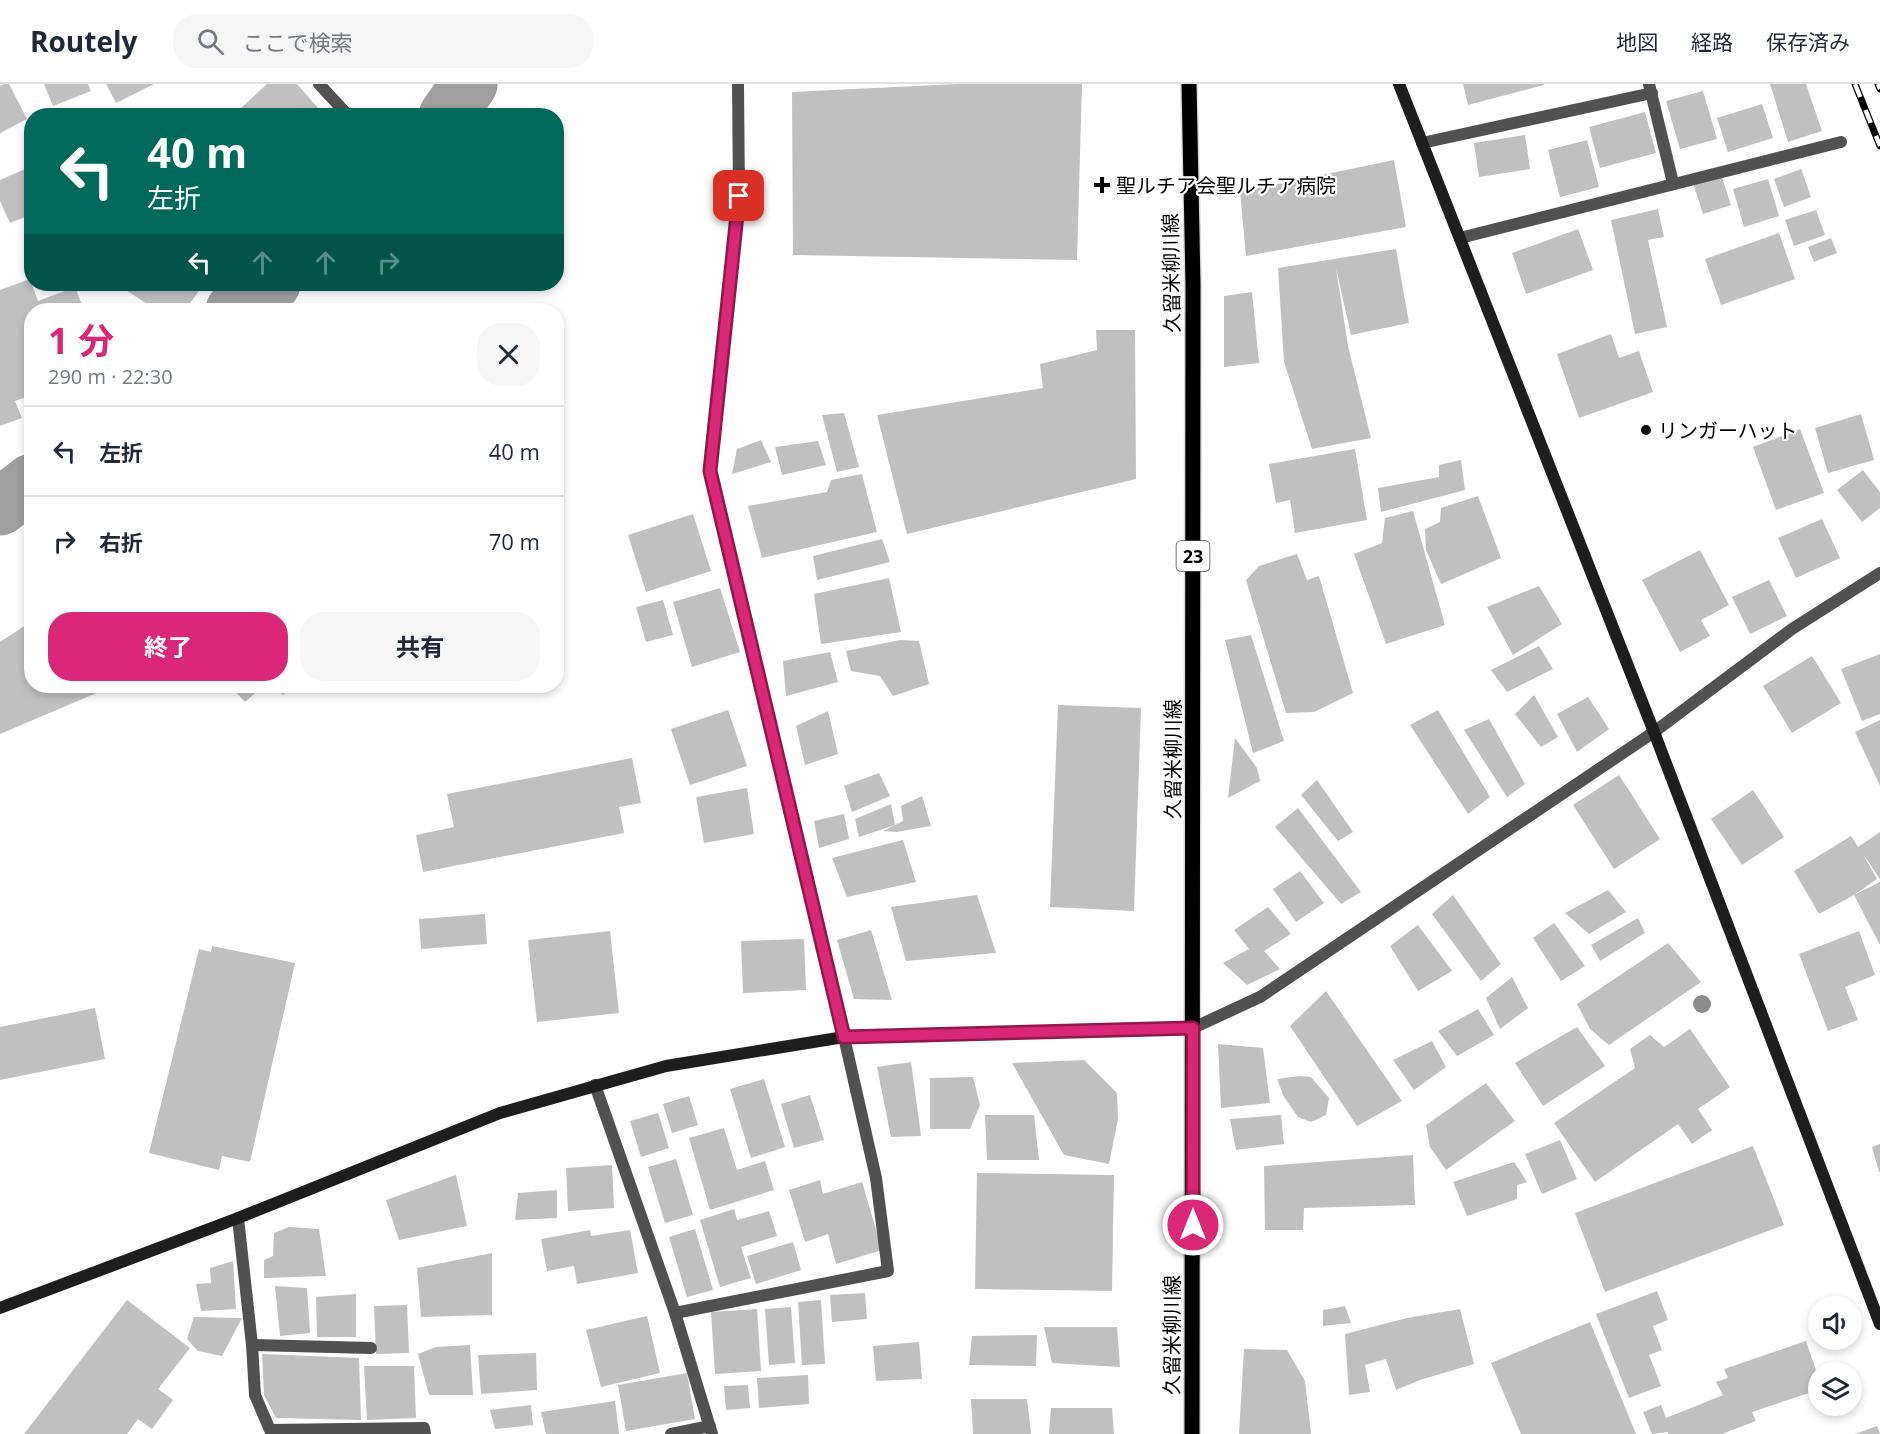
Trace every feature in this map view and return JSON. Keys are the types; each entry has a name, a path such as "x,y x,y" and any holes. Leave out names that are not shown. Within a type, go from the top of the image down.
{"main road":[{"name":"久留米柳川線","path":"1189,84 1193,284 1192,1434"}],"street":[{"path":"319,84 341,108"},
{"path":"675,1313 888,1271 876,1178 710,471 739,196 738,84"},
{"path":"1400,84 1654,732 1880,1324"},
{"path":"1422,143 1651,89 1673,183"},
{"path":"1460,238 1841,142"},
{"path":"0,1308 238,1218 500,1113 666,1066 844,1037 1193,1028 1260,997 1654,732 1791,629 1880,573"},
{"path":"595,1085 675,1313 711,1430 671,1434"},
{"path":"238,1218 255,1395 270,1430 424,1428 425,1434"},
{"path":"252,1345 370,1348"}],"building":[{"path":"9,84 24,113 24,121 0,133 0,86"},
{"path":"44,84 88,84 91,91 53,106"},
{"path":"106,84 154,84 116,103"},
{"path":"267,84 297,84 318,108 241,108"},
{"path":"957,84 1082,84 1077,260 793,255 792,92"},
{"path":"1463,84 1544,84 1544,85 1468,105"},
{"path":"1770,84 1806,84 1822,131 1788,142"},
{"path":"1703,91 1717,139 1680,149 1666,101"},
{"path":"1762,104 1773,138 1728,152 1717,118"},
{"path":"1645,112 1656,153 1600,168 1589,127"},
{"path":"1525,135 1530,169 1479,177 1474,143"},
{"path":"1587,140 1599,187 1560,197 1548,150"},
{"path":"1394,160 1406,227 1246,256 1240,192"},
{"path":"1801,169 1811,197 1784,207 1774,179"},
{"path":"24,170 24,217 10,223 0,201 0,180"},
{"path":"1721,174 1731,205 1703,214 1693,183"},
{"path":"1768,179 1779,216 1744,227 1733,189"},
{"path":"1658,209 1664,237 1648,240 1667,327 1635,334 1611,220"},
{"path":"1816,210 1825,235 1794,246 1785,220"},
{"path":"1578,229 1593,270 1526,294 1512,253"},
{"path":"1779,233 1795,279 1721,305 1705,259"},
{"path":"1831,238 1837,253 1814,262 1808,247"},
{"path":"1396,249 1409,323 1351,335 1336,268 1348,346 1371,438 1312,449 1284,362 1278,268"},
{"path":"24,281 24,291 34,291 38,301 64,291 77,291 81,303 24,303 24,398 15,401 22,418 0,426 0,290"},
{"path":"128,291 199,291 190,303 146,303"},
{"path":"1252,292 1259,363 1224,367 1224,296"},
{"path":"1096,330 1135,330 1136,479 907,534 877,415 1043,388 1040,364 1097,350"},
{"path":"1611,334 1619,358 1639,351 1653,392 1579,418 1557,354"},
{"path":"844,413 859,467 837,472 822,415"},
{"path":"1861,414 1874,460 1828,473 1815,428"},
{"path":"1800,429 1824,493 1776,510 1753,447"},
{"path":"761,440 771,462 732,474 737,449"},
{"path":"818,441 826,465 782,475 775,447"},
{"path":"1355,449 1367,520 1295,533 1290,500 1276,503 1269,464"},
{"path":"1461,460 1465,490 1381,512 1378,488 1439,477 1439,465"},
{"path":"1863,470 1880,492 1880,508 1862,522 1837,490"},
{"path":"862,474 877,532 762,558 748,506 827,492 831,480"},
{"path":"1478,496 1501,558 1441,584 1426,550 1425,529 1440,522 1441,508"},
{"path":"1413,511 1445,625 1386,644 1354,554 1382,543 1385,518"},
{"path":"693,514 711,571 646,592 628,535"},
{"path":"1822,519 1840,558 1796,578 1778,538"},
{"path":"882,539 890,562 817,580 813,556"},
{"path":"1700,550 1729,605 1701,620 1710,636 1680,652 1642,580"},
{"path":"1297,554 1307,580 1319,576 1353,693 1314,712 1286,713 1246,580 1259,566"},
{"path":"889,578 901,632 821,644 814,594"},
{"path":"1769,580 1787,616 1750,634 1732,597"},
{"path":"1539,586 1562,624 1513,655 1487,607"},
{"path":"720,588 740,652 692,667 673,602"},
{"path":"663,600 673,635 646,642 636,607"},
{"path":"24,626 24,693 97,693 0,734 0,642"},
{"path":"1251,635 1284,741 1253,753 1225,640"},
{"path":"900,640 919,641 929,684 893,696 880,676 851,671 846,651"},
{"path":"1539,646 1553,669 1507,692 1491,670"},
{"path":"830,652 838,682 786,696 783,661"},
{"path":"1880,654 1880,714 1862,721 1841,669"},
{"path":"1812,656 1841,703 1792,733 1763,686"},
{"path":"237,693 255,693 245,702"},
{"path":"1534,695 1558,737 1541,747 1515,714"},
{"path":"1588,697 1609,729 1577,752 1557,714"},
{"path":"1058,705 1141,708 1134,911 1050,907"},
{"path":"728,710 747,766 690,785 671,729"},
{"path":"1438,710 1490,797 1468,814 1410,725"},
{"path":"828,711 838,754 805,765 796,726"},
{"path":"1489,719 1525,784 1507,797 1464,730"},
{"path":"1880,720 1880,786 1855,732"},
{"path":"1235,738 1257,768 1260,781 1228,798"},
{"path":"632,758 641,803 619,807 624,833 423,872 416,835 454,827 447,794"},
{"path":"879,773 890,796 852,812 844,786"},
{"path":"1619,775 1660,839 1614,869 1573,805"},
{"path":"1317,780 1353,832 1338,841 1301,795"},
{"path":"747,788 754,834 704,843 696,797"},
{"path":"1753,790 1784,837 1742,865 1711,819"},
{"path":"922,796 931,826 896,832 883,831 903,821 901,806"},
{"path":"891,804 895,825 859,837 855,819"},
{"path":"1298,808 1361,892 1341,904 1275,827"},
{"path":"844,814 849,839 819,848 814,821"},
{"path":"1880,832 1880,879 1863,854 1877,879 1854,895 1819,914 1794,871 1851,836 1858,847"},
{"path":"903,840 916,882 847,897 832,858"},
{"path":"1300,871 1324,903 1296,922 1273,889"},
{"path":"1880,882 1880,945 1854,895"},
{"path":"1608,890 1626,912 1589,934 1565,913"},
{"path":"977,895 996,953 906,961 891,907"},
{"path":"1453,895 1501,964 1481,981 1432,914"},
{"path":"1268,907 1291,934 1264,951 1280,969 1247,985 1223,963 1249,949 1234,930"},
{"path":"485,914 487,944 421,949 419,919"},
{"path":"1638,918 1645,933 1600,961 1591,945"},
{"path":"1554,923 1585,966 1561,981 1533,938"},
{"path":"1418,925 1452,971 1418,991 1390,946"},
{"path":"871,930 892,1000 854,999 837,940"},
{"path":"610,931 619,1013 537,1022 528,940"},
{"path":"1859,931 1875,975 1845,987 1858,1020 1828,1031 1799,954"},
{"path":"804,939 806,990 743,993 741,941"},
{"path":"1668,943 1701,982 1609,1045 1590,1029 1577,1004"},
{"path":"212,946 295,963 250,1162 222,1156 219,1170 149,1153 199,949 211,952"},
{"path":"1512,977 1528,1008 1500,1029 1486,998"},
{"path":"1326,991 1402,1101 1357,1126 1290,1026"},
{"path":"95,1008 105,1059 0,1080 0,1027"},
{"path":"1478,1009 1494,1035 1457,1056 1438,1031"},
{"path":"1577,1027 1605,1066 1543,1106 1515,1063"},
{"path":"1690,1029 1730,1087 1698,1109 1712,1130 1692,1144 1678,1124 1595,1182 1554,1123 1635,1068 1630,1049 1650,1035 1664,1047"},
{"path":"1432,1041 1446,1067 1414,1090 1393,1060"},
{"path":"1218,1044 1263,1048 1270,1103 1221,1108"},
{"path":"1084,1060 1117,1093 1118,1119 1109,1164 1064,1155 1012,1063"},
{"path":"911,1062 921,1136 891,1137 877,1067"},
{"path":"973,1077 980,1105 970,1129 930,1129 930,1078"},
{"path":"1311,1077 1329,1098 1326,1115 1311,1122 1298,1117 1284,1097 1277,1079"},
{"path":"764,1079 785,1147 751,1158 730,1089"},
{"path":"1486,1083 1515,1121 1446,1170 1430,1147 1426,1125"},
{"path":"810,1095 824,1140 794,1148 781,1104"},
{"path":"689,1096 698,1125 672,1133 663,1104"},
{"path":"658,1113 669,1148 641,1157 630,1121"},
{"path":"985,1115 1034,1115 1039,1160 987,1160"},
{"path":"1281,1115 1284,1144 1236,1150 1230,1119"},
{"path":"724,1128 737,1170 765,1161 774,1190 710,1210 689,1138"},
{"path":"1560,1140 1577,1179 1542,1194 1525,1154"},
{"path":"1880,1144 1880,1172 1879,1172 1872,1147"},
{"path":"1753,1146 1784,1225 1605,1292 1575,1213"},
{"path":"1413,1155 1415,1205 1304,1208 1303,1230 1265,1230 1264,1166"},
{"path":"676,1159 693,1215 665,1223 648,1167"},
{"path":"1514,1162 1527,1182 1517,1185 1517,1199 1467,1216 1453,1182"},
{"path":"612,1165 614,1208 568,1211 566,1168"},
{"path":"977,1173 1114,1175 1112,1291 975,1289"},
{"path":"456,1175 467,1226 399,1240 386,1200"},
{"path":"820,1180 823,1194 862,1182 882,1250 836,1264 828,1234 805,1242 789,1190"},
{"path":"557,1190 557,1218 515,1220 518,1193"},
{"path":"734,1209 737,1220 769,1211 777,1236 741,1247 751,1278 720,1287 700,1220"},
{"path":"289,1227 319,1229 326,1276 264,1278 264,1260 273,1256 274,1233"},
{"path":"695,1229 713,1290 687,1297 669,1237"},
{"path":"590,1230 591,1236 630,1230 638,1273 577,1284 574,1266 547,1271 541,1239"},
{"path":"793,1242 801,1270 756,1284 747,1256"},
{"path":"492,1253 492,1315 421,1317 417,1268"},
{"path":"233,1261 236,1309 201,1311 196,1284 211,1283 210,1268"},
{"path":"275,1286 307,1288 310,1333 280,1336"},
{"path":"1657,1291 1668,1320 1653,1326 1662,1350 1649,1355 1661,1386 1629,1398 1596,1314"},
{"path":"865,1293 867,1319 832,1322 830,1295"},
{"path":"356,1294 356,1337 317,1337 316,1297"},
{"path":"127,1300 190,1348 158,1389 173,1400 152,1429 138,1419 127,1434 24,1434"},
{"path":"821,1300 825,1364 802,1365 798,1302"},
{"path":"407,1305 409,1353 376,1354 374,1306"},
{"path":"1345,1306 1351,1323 1323,1326 1323,1310"},
{"path":"791,1307 795,1363 769,1365 765,1309"},
{"path":"757,1309 761,1371 715,1374 711,1312"},
{"path":"1460,1309 1474,1364 1420,1380 1396,1390 1386,1359 1365,1365 1370,1392 1349,1395 1345,1334 1407,1318"},
{"path":"647,1316 660,1373 601,1387 586,1330"},
{"path":"194,1317 242,1318 222,1356 198,1351 187,1339"},
{"path":"1590,1322 1636,1434 1521,1434 1491,1363"},
{"path":"1044,1327 1117,1327 1120,1367 1052,1363"},
{"path":"1037,1335 1036,1366 969,1365 972,1336"},
{"path":"1806,1341 1813,1362 1808,1362 1808,1393 1752,1412 1756,1421 1722,1434 1668,1434 1668,1432 1652,1434 1643,1412 1661,1405 1666,1418 1723,1395 1716,1382 1728,1378 1724,1369"},
{"path":"919,1342 922,1379 876,1381 873,1346"},
{"path":"470,1345 473,1395 429,1395 418,1354 436,1347"},
{"path":"1244,1349 1287,1350 1305,1381 1311,1434 1239,1434"},
{"path":"536,1353 537,1390 481,1394 478,1355"},
{"path":"262,1354 359,1358 361,1420 276,1418 264,1395"},
{"path":"364,1366 414,1366 416,1418 367,1420"},
{"path":"687,1373 695,1419 626,1431 618,1385"},
{"path":"808,1375 809,1404 759,1408 757,1378"},
{"path":"748,1385 750,1408 726,1410 724,1386"},
{"path":"971,1399 1027,1399 1031,1434 973,1434"},
{"path":"615,1401 619,1434 546,1434 541,1412"},
{"path":"531,1405 533,1425 495,1429 490,1410"},
{"path":"1051,1408 1112,1408 1114,1434 1049,1434"},
{"path":"1877,1426 1880,1434 1855,1434"}],"waterway":[{"path":"452,108 469,84"},
{"path":"244,303 262,291"},
{"path":"0,507 24,488"}],"railway":[{"path":"1855,84 1880,146"},
{"path":"1878,84 1880,89"}],"place":[{"name":"聖ルチア会聖ルチア病院","path":"1102,185"},
{"name":"リンガーハット","path":"1646,430"}],"route":[{"path":"739,196 710,471 844,1037 1193,1028 1193,1225"}]}
